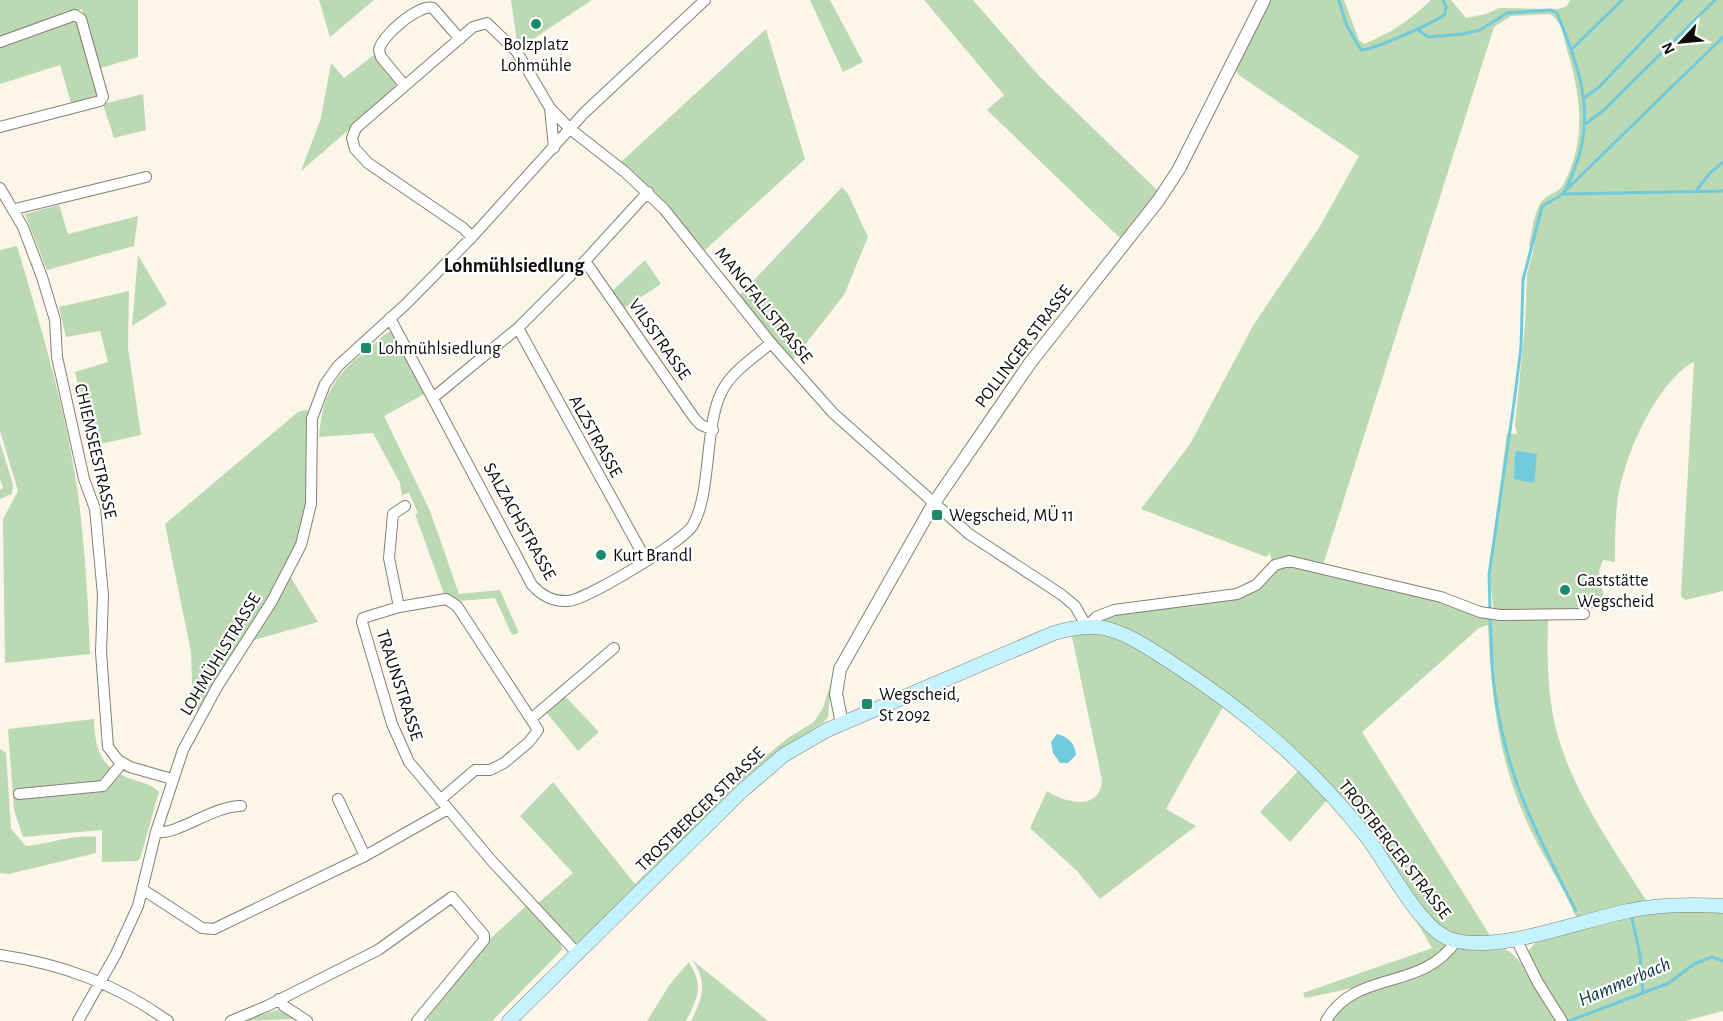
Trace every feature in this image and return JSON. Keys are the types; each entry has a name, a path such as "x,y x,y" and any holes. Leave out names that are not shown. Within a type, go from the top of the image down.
{"main road":[{"name":"TROSTBERGER STRASSE","path":"509,1021 762,773 795,748 842,723 1054,633 1087,627 1113,631 1162,657 1214,692 1268,734 1347,813 1379,852 1423,919 1435,932 1456,941 1516,939 1644,908 1723,906"}],"street":[{"path":"390,318 472,237 554,148 569,128 705,0"},
{"name":"POLLINGER STRASSE","path":"842,723 836,694 840,669 934,503 1030,363 1174,177 1194,143 1264,0"},
{"path":"405,86 381,57 380,44 417,10 427,6 433,8 460,39"},
{"path":"0,42 75,15 81,20 103,97 100,101 0,127"},
{"path":"472,237 463,228 368,163 353,145 353,133 356,128 480,23 493,26 517,52 550,108 569,128"},
{"path":"550,108 554,148"},
{"name":"MANGFALLSTRASSE","path":"569,128 648,192 702,253 771,343 833,413 978,541 1062,595 1075,606 1087,627"},
{"path":"15,209 146,177"},
{"name":"CHIEMSEESTRASSE","path":"0,188 15,209 42,277 55,320 57,357 84,479 95,509 104,595 101,652 107,742 113,755 122,763"},
{"path":"434,398 518,328 585,261 648,192"},
{"name":"VILSSTRASSE","path":"585,261 695,419 701,425 713,430"},
{"name":"SALZACHSTRASSE","path":"390,318 532,585 544,596 563,601 579,599 646,560 685,534 693,525 723,389 735,375 771,343"},
{"name":"LOHMÜHLSTRASSE","path":"78,1021 128,930 142,889 172,779 193,728 272,601 301,545 311,504 312,418 318,395 338,366 390,318"},
{"name":"ALZSTRASSE","path":"518,328 646,560"},
{"name":"TRAUNSTRASSE","path":"405,506 393,514 389,549 399,607 365,616 362,622 398,739 410,762 440,800 491,860 577,953"},
{"name":"TROSTBERGER STRASSE","path":"1087,627 1091,620 1114,610 1237,594 1256,585 1275,565 1289,561 1441,597 1480,612 1500,615 1584,614"},
{"path":"399,607 439,599 446,599 457,606 538,730 529,742 496,768 475,770 440,800"},
{"path":"532,718 614,648"},
{"path":"20,794 103,786 122,763 172,779"},
{"path":"338,799 365,856"},
{"path":"156,832 167,831 225,807 241,806"},
{"path":"142,889 196,924 211,930 365,856 448,809"},
{"path":"231,1021 378,950 452,897 484,935 484,940 417,1021"},
{"path":"1516,939 1538,983 1561,1020"},
{"path":"1326,1021 1346,996 1407,976 1435,963 1449,951 1456,941"},
{"path":"0,955 48,964 101,981 168,1021"},
{"path":"279,999 284,1006 308,1021"}],"green space":[{"path":"0,0 138,0 138,57 101,68 82,9 0,36"},
{"path":"319,0 374,0 330,37"},
{"name":"Bolzplatz Lohmühle","path":"511,0 592,0 518,49"},
{"path":"810,0 830,0 863,62 843,72"},
{"path":"924,0 973,0 1040,77 1158,191 1121,239 987,110 1004,95"},
{"path":"1269,0 1344,0 1359,40 1364,44 1400,25 1431,0 1451,0 1466,18 1486,14 1499,8 1558,9 1567,6 1570,0 1723,0 1723,591 1685,600 1681,596 1694,362 1680,372 1655,402 1627,461 1617,505 1615,562 1603,560 1599,571 1605,605 1603,608 1494,613 1489,570 1507,433 1517,434 1515,425 1525,325 1527,275 1534,246 1529,246 1538,207 1545,198 1563,185 1571,168 1579,135 1578,101 1572,67 1561,29 1553,16 1549,14 1511,16 1494,27 1323,565 1272,563 1270,553 1266,557 1141,509 1190,444 1254,324 1319,228 1359,156 1240,76 1234,68"},
{"path":"77,21 99,95 71,103 60,65 0,84 0,45"},
{"path":"766,29 805,159 704,251 651,189 621,162"},
{"path":"374,55 396,80 396,89 301,171 321,118 331,63 344,78"},
{"path":"143,94 146,130 114,138 103,104"},
{"path":"842,187 848,194 868,237 844,295 792,361 739,296"},
{"path":"59,205 68,234 138,216 134,246 47,270 25,214"},
{"path":"17,246 52,369 73,463 84,554 90,654 5,663 3,519 18,491 0,431 0,250"},
{"path":"138,255 167,304 132,326"},
{"path":"645,260 661,284 623,309 611,292"},
{"path":"129,291 128,348 141,435 91,446 75,372 108,362 100,331 66,337 59,307"},
{"path":"392,331 428,392 384,416 430,511 459,594 500,590 519,633 512,635 495,598 458,601 444,594 415,514 418,513 409,493 402,495 400,483 373,433 319,437 323,408 333,386 348,366"},
{"path":"305,410 310,412 310,473 309,497 301,534 262,612 198,710 193,708 191,652 165,524 298,412"},
{"path":"0,443 13,484 12,494 0,499 0,490 3,488 0,479"},
{"path":"1285,564 1446,602 1548,618 1549,690 1564,756 1596,821 1648,903 1577,919 1529,827 1507,767 1497,721 1488,625 1479,628 1362,732 1491,937 1478,938 1442,931 1281,740 1100,621 1105,615 1216,600 1265,578"},
{"path":"290,576 318,622 250,641"},
{"path":"1071,632 1104,633 1146,652 1224,705 1166,809 1196,826 1100,899 1077,871 1030,828 1047,791 1063,799 1080,802 1095,797 1100,790 1102,780"},
{"path":"837,664 831,684 828,717 823,723 786,746 749,775 579,943 575,943 537,904 573,873 520,816 553,782 635,884 750,769 788,738 814,722 823,708"},
{"path":"565,696 599,732 578,751 546,712"},
{"path":"94,719 98,749 107,764 123,776 151,786 159,792 140,859 137,861 102,862 102,830 23,837 14,810 8,729"},
{"path":"0,749 6,753 11,829 26,846 87,836 96,837 96,853 9,874 0,873"},
{"path":"1299,770 1328,799 1290,842 1260,812"},
{"path":"527,905 560,942 562,949 559,953 492,1021 429,1021 427,1019 491,938"},
{"path":"1408,907 1444,942 1445,948 1496,946 1506,949 1515,956 1531,977 1556,1021 1328,1021 1362,986 1305,998 1303,993 1432,948"},
{"path":"1723,911 1723,1011 1685,1021 1567,1021 1529,958 1528,951 1538,940 1643,912"},
{"path":"692,960 768,1021 691,1021 702,990 700,976"},
{"path":"689,962 697,978 698,992 686,1021 647,1021 670,984"},
{"path":"280,1009 297,1019 243,1021"}],"water":[{"path":"1517,451 1537,454 1534,483 1514,479"},
{"path":"1057,734 1068,739 1074,747 1076,755 1068,763 1060,763 1053,753 1051,742"}],"waterway":[{"path":"1339,0 1346,24 1361,50 1390,41 1439,18 1445,14 1446,7 1443,0"},
{"path":"1572,49 1622,0"},
{"path":"1584,98 1598,88 1682,0"},
{"path":"1587,123 1605,109 1715,0"},
{"path":"1417,29 1428,37 1463,34 1480,30 1507,13 1551,10 1557,13 1572,52 1585,110 1581,150 1570,181 1562,194 1542,207 1523,280 1521,347 1489,575 1490,609"},
{"path":"1565,191 1723,37"},
{"path":"1696,191 1710,173 1723,162"},
{"path":"1564,194 1723,191"},
{"path":"1490,619 1494,684 1507,752 1525,806 1576,911"},
{"path":"1632,919 1640,955 1643,993"},
{"name":"Hammerbach","path":"1569,1021 1669,983 1694,964 1712,957 1723,961"}],"place":[{"name":"Bolzplatz Lohmühle","path":"536,24"},
{"name":"Lohmühlsiedlung","path":"366,348"},
{"name":"Wegscheid, MÜ 11","path":"937,515"},
{"name":"Kurt Brandl","path":"601,555"},
{"name":"Gaststätte Wegscheid","path":"1565,590"},
{"name":"Wegscheid, St 2092","path":"867,704"}],"district":[{"name":"Lohmühlsiedlung","path":"514,265"}]}
